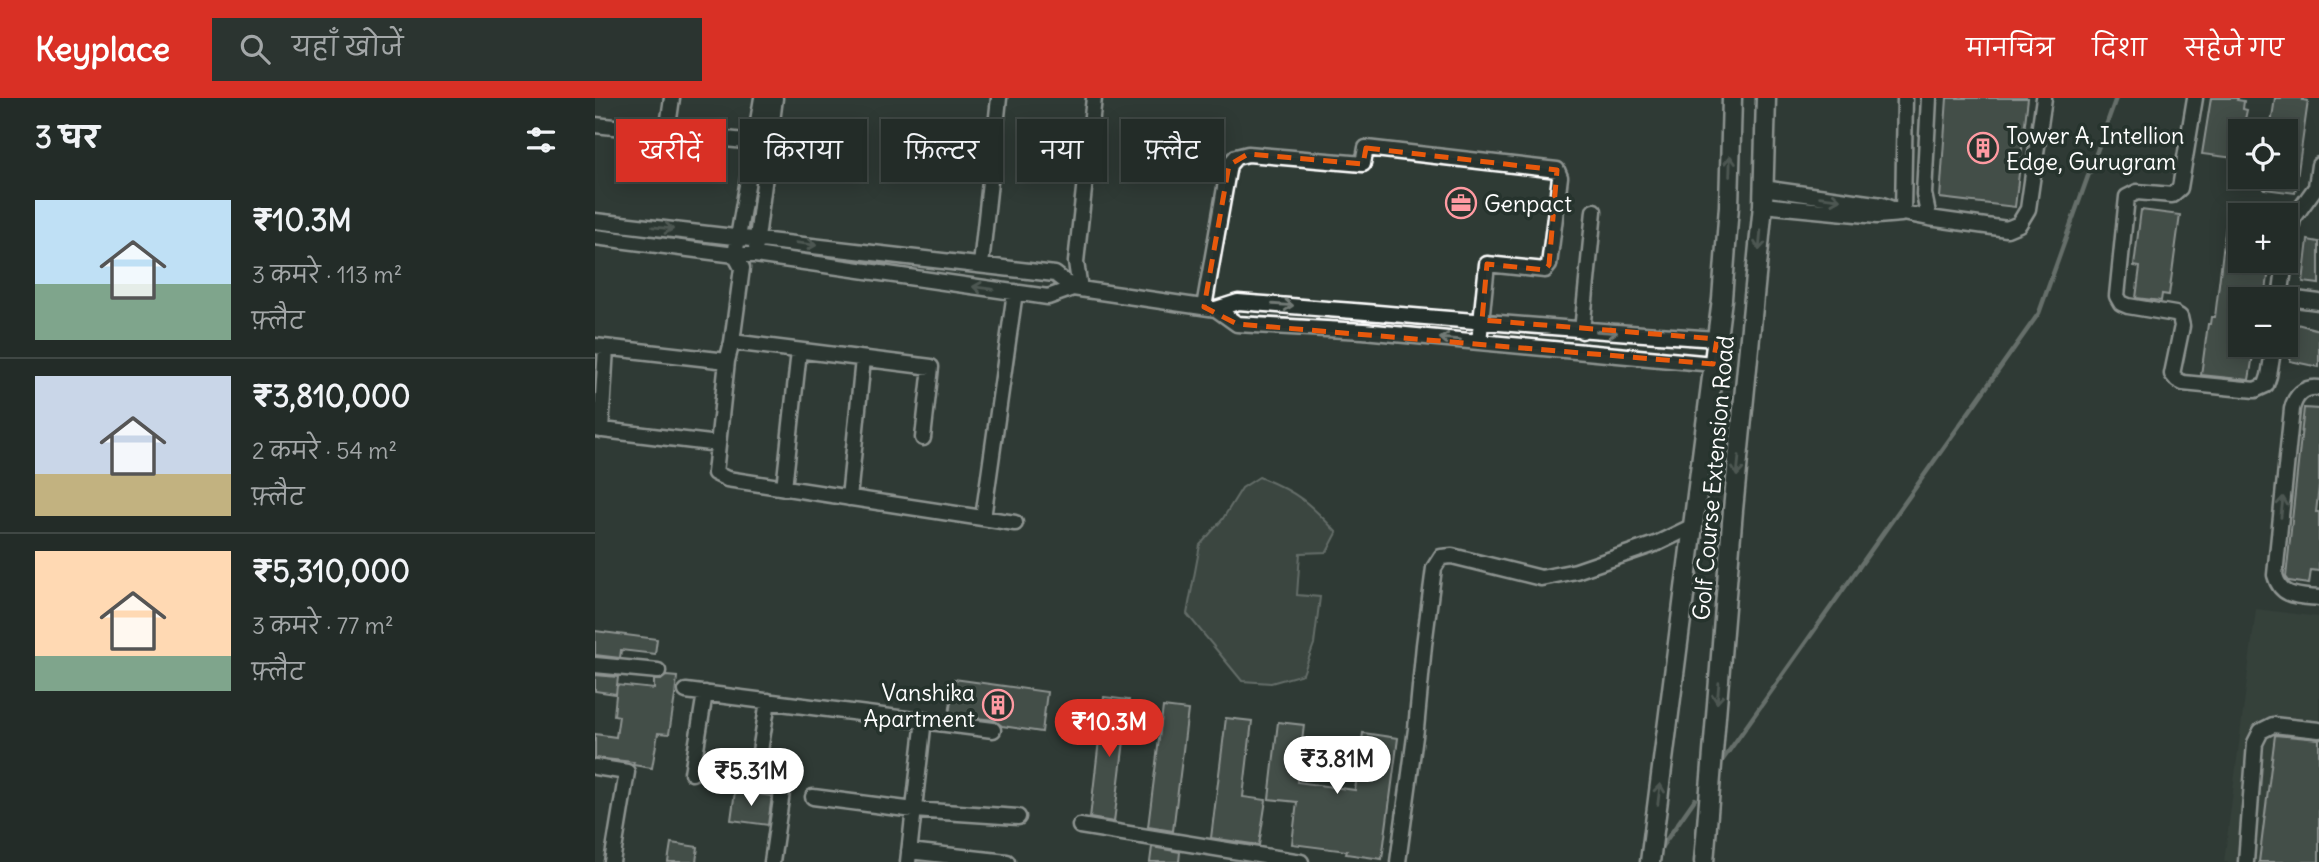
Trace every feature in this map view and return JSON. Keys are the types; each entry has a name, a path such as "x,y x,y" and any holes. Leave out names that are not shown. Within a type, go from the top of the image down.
{"main road":[{"path":"1650,862 1717,339 1729,206 1732,98"},
{"name":"Golf Course Extension Road","path":"1704,862 1763,196 1766,98"}],"street":[{"path":"669,119 672,98"},
{"path":"758,119 762,98"},
{"path":"755,256 775,98"},
{"path":"981,265 999,98"},
{"path":"1077,289 1077,254 1094,98"},
{"path":"1903,214 1905,98"},
{"path":"1929,98 1924,194 1929,218"},
{"path":"1763,196 1882,205 1903,214 2007,229 2019,224 2028,209 2044,98"},
{"path":"2195,98 2180,188 2172,195 2137,192 2127,197 2117,296 2121,303 2128,306 2180,317 2182,326 2172,374 2183,383 2255,390 2266,385 2272,357"},
{"path":"595,125 616,127"},
{"path":"1210,308 1229,165 1236,157 1248,154 1363,164 1366,148 1557,170 1560,177 1549,265 1545,270 1487,264 1479,342"},
{"path":"2298,212 2316,187 2319,165"},
{"path":"748,182 739,236 732,342 727,361 715,473 727,479 1015,523"},
{"path":"1582,331 1594,211"},
{"path":"595,221 1055,274 1077,289"},
{"path":"595,237 739,262 755,256 1048,297 1077,289 1210,308 1238,302 1482,320 1582,331 1717,339"},
{"path":"983,518 1015,292"},
{"path":"2298,300 2319,302"},
{"path":"1210,308 1237,324 1363,331 1713,364"},
{"path":"1526,346 1528,325"},
{"path":"732,342 931,367 923,438"},
{"path":"718,444 598,429 601,347 727,361"},
{"path":"784,488 799,351"},
{"path":"849,498 863,359"},
{"path":"2319,388 2311,387 2294,400 2275,575 2284,592 2319,598"},
{"path":"1398,862 1434,568 1441,557 1452,556 1541,578 1576,570 1658,543 1693,526"},
{"path":"595,665 658,671"},
{"path":"686,691 924,719 993,730"},
{"path":"692,773 705,693"},
{"path":"755,783 768,701"},
{"path":"924,719 909,856 1007,862"},
{"path":"2246,862 2255,743 2261,732 2273,725 2319,730"},
{"path":"595,767 627,772 612,862"},
{"path":"772,862 782,792"},
{"path":"813,797 914,810 1018,817"},
{"path":"1080,826 1301,862"}],"highlighted area":[{"path":"1366,148 1557,170 1549,265 1545,270 1487,264 1482,320 1717,339 1713,364 1237,324 1204,307 1229,165 1248,154 1363,164"}],"shaded area":[{"path":"1259,477 1302,499 1337,533 1327,552 1300,553 1297,595 1320,597 1314,644 1303,674 1271,683 1242,681 1187,614 1200,545 1222,520 1242,488"},
{"path":"2256,609 2319,617 2319,862 2224,862"}],"building":[{"name":"Tower A, Intellion Edge, Gurugram","path":"1947,98 2028,98 2015,207 1940,198"},
{"path":"2211,98 2238,98 2237,100 2244,101 2243,109 2247,110 2245,119 2228,119 2228,157 2202,154"},
{"path":"2275,98 2304,98 2303,100 2308,101 2298,172 2298,119 2272,119"},
{"path":"2264,189 2296,189 2295,193"},
{"path":"2228,209 2228,273 2268,273 2267,287 2228,287 2228,357 2253,357 2249,380 2201,375 2208,324 2211,317 2215,317"},
{"path":"2141,210 2180,215 2169,295 2162,294 2161,301 2136,298 2140,267 2134,266"},
{"path":"2308,240 2319,242 2319,284 2303,282"},
{"path":"2298,324 2319,330 2319,367 2290,361 2291,357 2298,357"},
{"path":"2304,408 2319,409 2319,486 2316,512 2319,512 2319,571 2311,570 2309,584 2289,581 2286,577"},
{"path":"595,631 657,639 655,654 621,650 620,658 595,655"},
{"path":"595,675 618,677 616,694 595,691"},
{"path":"666,676 677,677 675,696 669,734 658,733 652,768 633,765 634,762 595,758 595,734 616,737 619,716 614,715 617,685 654,689 654,680 661,680"},
{"name":"Vanshika Apartment","path":"954,679 1047,692 1042,732 1002,726 994,720 949,715"},
{"path":"1104,697 1129,700 1114,822 1090,818"},
{"path":"1163,707 1188,710 1173,831 1148,827"},
{"path":"1226,718 1252,721 1243,797 1266,800 1259,845 1211,838"},
{"path":"1278,722 1304,725 1297,782 1355,790 1363,733 1398,738 1382,859 1346,854 1347,851 1292,844 1297,802 1269,799"},
{"path":"2275,735 2319,739 2319,862 2259,862"},
{"path":"735,791 772,796 768,825 731,820"},
{"path":"671,843 698,847 696,862 668,862"},
{"path":"1152,847 1180,852 1179,862 1150,862"}],"waterway":[{"path":"1719,765 2039,313 2116,98"},
{"path":"1658,852 1695,799"}],"place":[{"name":"Tower A, Intellion Edge, Gurugram","path":"1983,148"},
{"name":"Genpact","path":"1461,203"},
{"name":"Vanshika Apartment","path":"998,705"}]}
